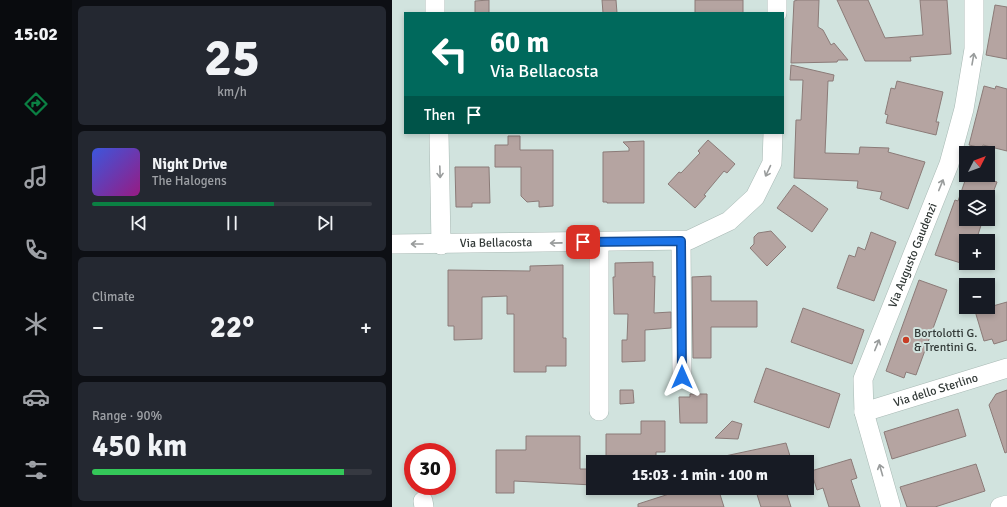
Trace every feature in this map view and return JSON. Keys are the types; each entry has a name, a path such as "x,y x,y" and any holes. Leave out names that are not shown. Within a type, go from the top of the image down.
{"street":[{"path":"435,0 435,12"},
{"path":"777,0 777,12"},
{"name":"Via Augusto Gaudenzi","path":"891,507 864,412 863,379 950,164 964,109 974,49 974,0"},
{"path":"438,134 442,245"},
{"name":"Via Bellacosta","path":"392,244 442,245 689,240 729,221 755,198 772,163 773,134"},
{"path":"681,241 682,377"},
{"path":"599,242 599,411"},
{"name":"Via dello Sterlino","path":"864,412 1007,368"},
{"path":"1000,507 1007,505"}],"building":[{"path":"489,0 489,12 475,12 475,1"},
{"path":"602,0 616,0 617,12 603,12"},
{"path":"695,0 743,0 743,12 695,12"},
{"path":"819,0 818,27 823,30 831,45 834,43 848,60 838,60 837,62 791,63 794,1"},
{"path":"837,0 868,0 885,38 923,35 920,0 947,0 951,54 910,57 911,61 865,61"},
{"path":"995,5 1007,7 1007,59 986,55"},
{"path":"791,65 834,75 833,81 828,81 825,153 859,154 860,147 889,148 888,152 925,162 908,209 880,199 882,192 857,188 858,181 794,178 796,120 801,120 803,80 790,80"},
{"path":"897,81 943,92 936,122 939,122 936,135 886,123 888,115 885,114 891,88 895,89"},
{"path":"984,86 995,89 996,86 1007,89 1007,151 995,148 995,146 969,145"},
{"path":"508,136 520,136 520,150 553,150 553,206 539,207 539,201 527,202 521,196 521,167 495,167 495,145 508,145"},
{"path":"708,140 735,164 727,173 724,171 704,195 706,196 695,208 668,184 700,153 698,151"},
{"path":"644,141 644,203 603,202 603,152 629,151 629,148 623,142"},
{"path":"455,167 489,167 490,203 472,203 472,207 456,207"},
{"path":"965,182 997,182 994,190 962,190"},
{"path":"794,185 828,209 812,232 777,208"},
{"path":"959,198 959,226 981,226 978,234 959,234 959,262 935,255 955,200 958,201"},
{"path":"771,231 786,247 767,266 750,248 754,244 754,237 758,233"},
{"path":"871,232 896,242 874,301 837,288 849,255 855,257 858,247 865,250"},
{"path":"653,262 653,277 655,276 654,313 671,312 671,328 645,330 645,361 622,362 622,340 627,340 628,314 614,314 613,277 615,277 615,263"},
{"path":"563,265 563,338 566,338 566,366 546,366 546,372 514,372 514,314 507,314 507,296 482,297 482,339 454,340 454,326 448,326 448,270 530,271 530,266"},
{"path":"711,276 711,301 757,301 757,327 711,327 711,358 693,358 692,277"},
{"path":"919,280 947,290 916,375 906,372 904,378 886,371"},
{"path":"1007,302 1007,340 994,344 992,339 984,341 976,314 995,314 995,305"},
{"path":"803,308 864,330 852,364 791,342"},
{"path":"766,368 840,394 829,428 754,402"},
{"path":"620,390 633,390 634,403 620,404"},
{"path":"1007,390 1007,452 1005,453 989,405 996,394"},
{"path":"690,394 707,394 707,423 680,423 679,397 690,397"},
{"path":"958,409 966,436 892,459 884,432"},
{"path":"641,421 665,421 665,452 656,452 656,455 606,455 606,434 641,434"},
{"path":"732,421 742,424 738,439 715,438"},
{"path":"526,436 580,436 580,469 586,469 586,485 514,481 514,493 496,493 496,450 526,450"},
{"path":"786,443 790,455 730,455"},
{"path":"851,459 857,478 851,480 860,507 829,507 823,488 817,490 814,480 814,470"},
{"path":"976,464 985,491 935,507 907,507 900,487"},
{"path":"666,495 720,495 724,507 638,507 638,504"},
{"path":"757,495 787,495 791,507 761,507"}],"place":[{"name":"Bortolotti G. & Trentini G.","path":"906,340"}],"route":[{"path":"583,242 681,241 682,377"}]}
